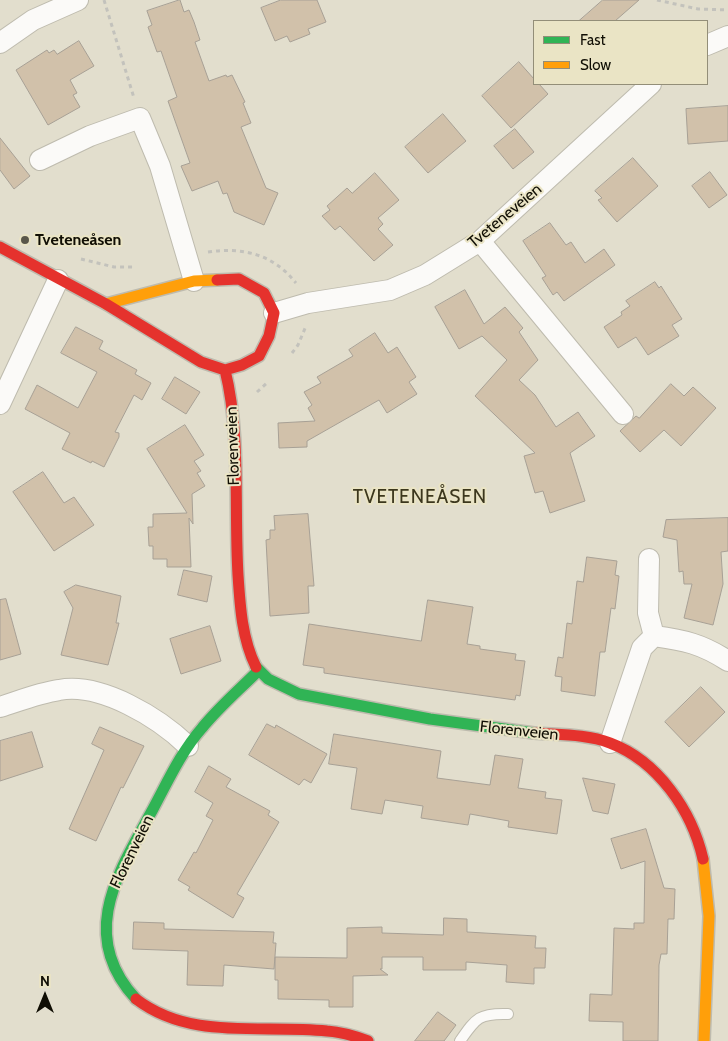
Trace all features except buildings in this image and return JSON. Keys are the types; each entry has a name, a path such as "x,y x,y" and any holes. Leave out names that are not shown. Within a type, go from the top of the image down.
{"street":[{"path":"0,43 33,20 78,0"},
{"path":"708,45 728,36"},
{"name":"Tveteneveien","path":"274,313 308,303 390,290 424,275 480,241 650,85"},
{"path":"40,160 90,136 140,118 160,166 194,281"},
{"path":"480,241 623,414"},
{"path":"0,247 58,280 106,304 201,362 225,370 242,365 259,356 270,336 274,313 264,293 239,279 194,281 106,304"},
{"path":"0,404 58,280"},
{"name":"Florenveien","path":"225,370 233,404 240,597 246,638 258,671 275,684 299,694 460,724 610,743 634,755 673,791 698,840 706,870 708,913 704,1041"},
{"path":"649,559 648,613 654,636"},
{"path":"654,636 686,640 709,648 728,661"},
{"path":"610,743 642,648 654,636"},
{"name":"Florenveien","path":"258,671 215,714 188,746 129,852 109,900 105,936 114,972 136,1001 172,1022 198,1030 235,1037 312,1031 335,1033 368,1041"},
{"path":"0,707 60,689 97,692 142,712 172,731 188,746"}],"lane":[{"path":"460,1041 473,1022 481,1015 508,1014"}],"path":[{"path":"104,0 140,118"},
{"path":"657,0 698,9 728,10"}],"traffic: fast":[{"path":"256,667 268,679 299,694 430,719 534,733"},
{"path":"136,999 118,975 109,951 106,928 109,904 117,880 127,857 175,767 194,737 215,713 258,671"}],"traffic: slow":[{"path":"106,304 194,281 217,280"},
{"path":"703,859 709,916 704,1041"}],"traffic: jam":[{"path":"0,247 106,304 201,362 225,370 242,365 259,356 269,336 274,313 264,293 239,279 217,280"},
{"path":"225,370 230,394 235,445 237,550 241,610 245,634 256,667"},
{"path":"534,733 572,735 601,740 627,751 643,762 658,775 681,806 691,823 703,859"},
{"path":"136,999 157,1012 180,1021 203,1026 327,1031 348,1034 368,1041"}],"place":[{"name":"Tveteneåsen","path":"25,240"}],"district":[{"name":"TVETENEÅSEN","path":"420,497"}]}
